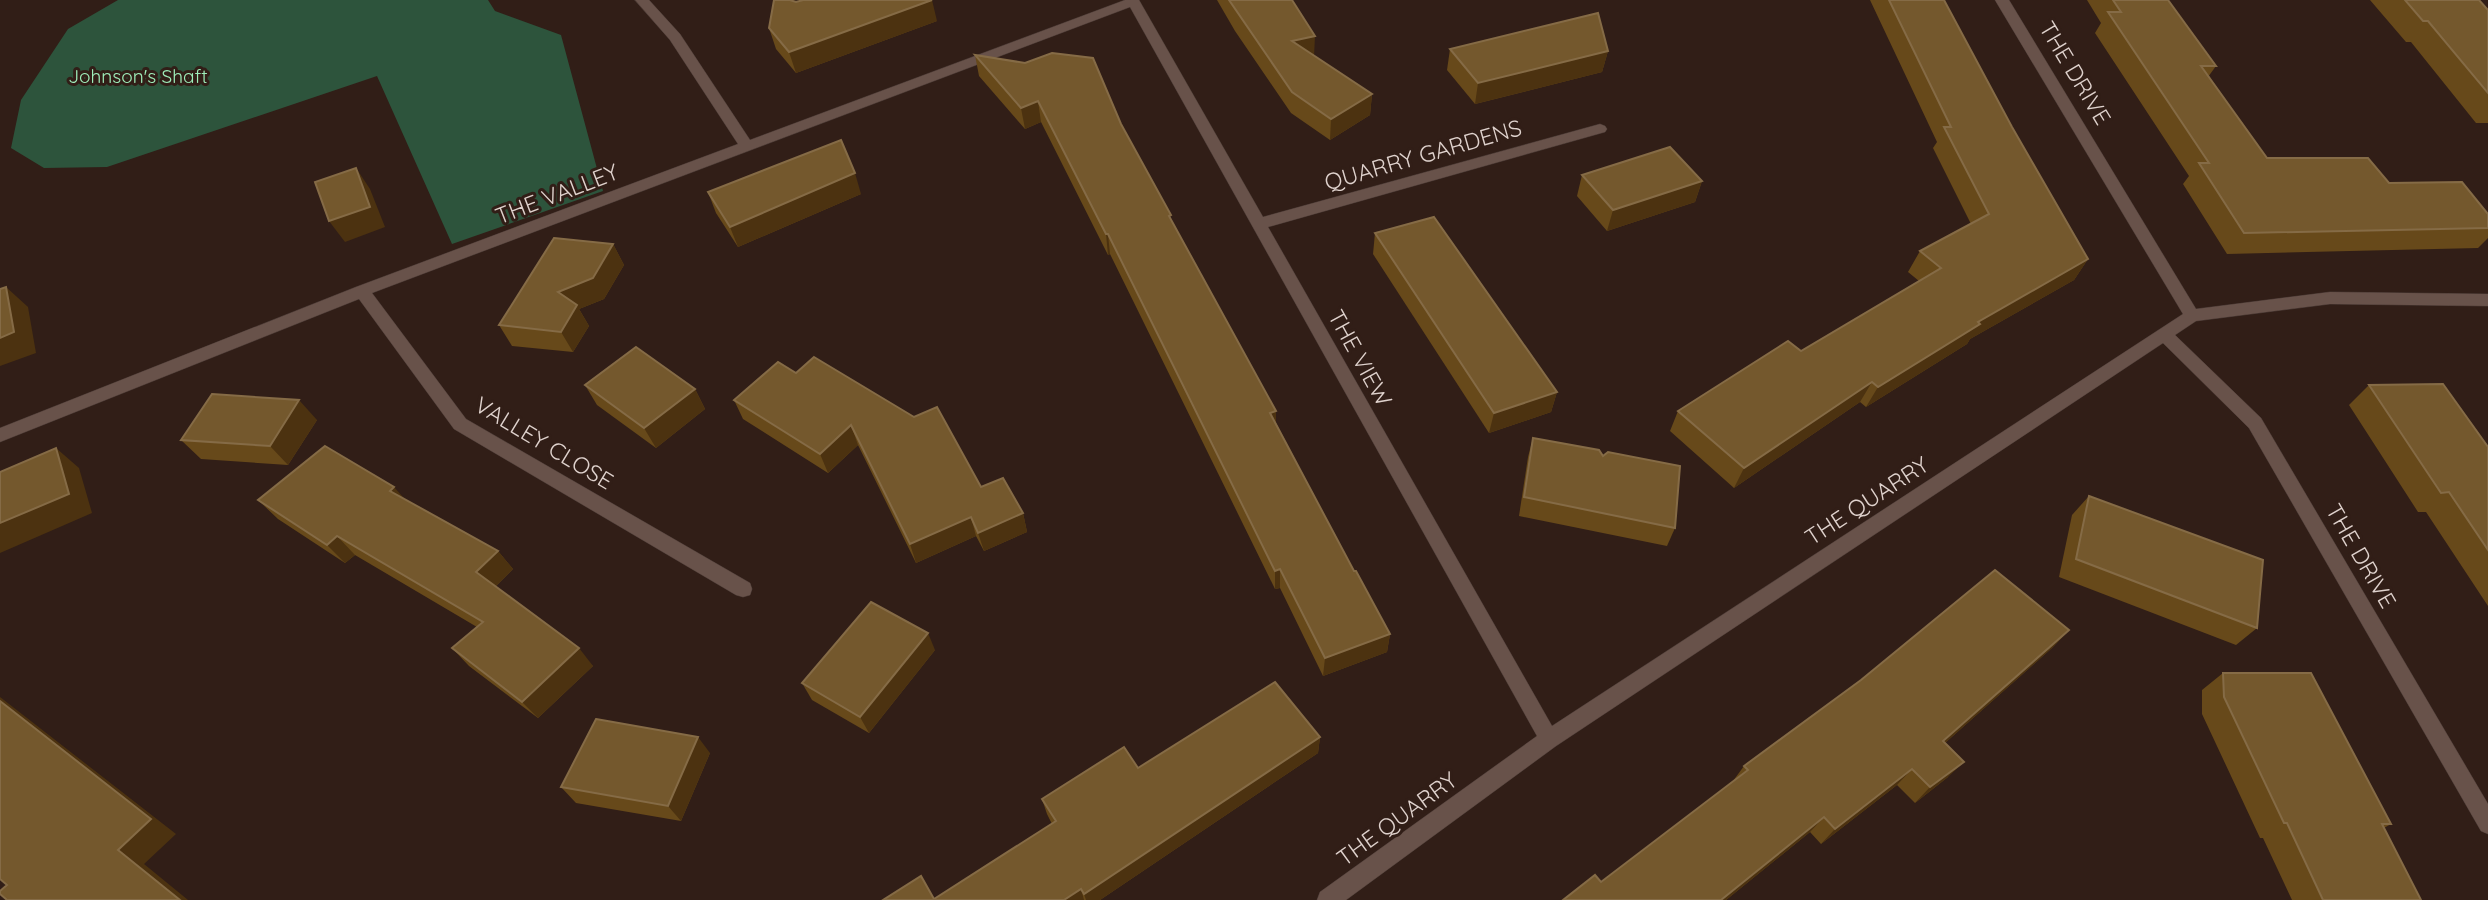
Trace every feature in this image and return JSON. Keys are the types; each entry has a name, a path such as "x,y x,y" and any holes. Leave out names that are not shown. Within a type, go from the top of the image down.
{"street":[{"path":"642,0 676,37 747,147"},
{"name":"THE DRIVE","path":"2002,0 2192,316"},
{"name":"THE VALLEY","path":"0,435 362,291 1132,1"},
{"name":"THE VIEW","path":"1132,1 1549,739"},
{"name":"QUARRY GARDENS","path":"1258,224 1600,129"},
{"name":"VALLEY CLOSE","path":"362,291 460,424 743,589"},
{"name":"THE QUARRY","path":"1328,900 1549,739 2192,316 2330,298 2488,300"},
{"name":"THE DRIVE","path":"2165,335 2255,423 2488,824"}],"green space":[{"name":"Johnson's Shaft","path":"118,0 488,0 495,11 561,35 603,191 452,244 377,76 107,167 44,168 11,148 21,100 68,29"}],"building":[{"path":"774,0 932,0 789,52 769,28"},
{"path":"1229,0 1292,0 1315,36 1292,41 1372,94 1331,119 1292,92"},
{"path":"1889,0 1944,0 2012,127 2088,259 1978,322 1980,324 1878,387 1872,382 1744,468 1678,411 1788,341 1801,351 1941,268 1920,251 1989,214 1944,127 1951,127"},
{"path":"2113,0 2168,0 2216,66 2201,66 2267,158 2368,158 2389,183 2462,182 2488,214 2488,228 2244,233 2199,163 2209,163 2108,12 2121,12"},
{"path":"2405,0 2479,0 2488,10 2488,93 2428,21 2423,21"},
{"path":"1598,13 1608,51 1478,83 1450,49"},
{"path":"1052,53 1093,58 1121,124 1276,411 1270,413 1390,634 1325,658 1280,569 1275,571 1108,234 1038,101 1021,108 975,55 1025,63"},
{"path":"841,140 855,173 730,227 708,192"},
{"path":"1670,147 1702,181 1613,210 1582,175"},
{"path":"356,168 370,207 329,221 315,182"},
{"path":"1434,217 1557,392 1494,413 1375,233"},
{"path":"554,238 613,244 593,278 558,292 577,305 561,332 499,325"},
{"path":"6,287 14,332 0,338 0,289"},
{"path":"636,347 695,389 644,428 585,385"},
{"path":"814,357 914,417 937,407 981,487 1003,478 1023,513 978,533 971,517 910,544 851,425 820,454 734,400 778,362 796,373"},
{"path":"2443,384 2488,447 2488,550 2449,492 2441,493 2369,385"},
{"path":"212,394 299,400 270,446 181,440"},
{"path":"1533,438 1599,450 1603,456 1608,452 1680,466 1675,528 1524,497"},
{"path":"325,446 394,487 390,491 498,551 476,572 579,648 522,702 452,648 483,622 337,536 327,545 258,500"},
{"path":"56,448 69,494 0,523 0,472"},
{"path":"2089,496 2263,560 2257,628 2076,559"},
{"path":"1995,570 2069,630 1943,741 1964,762 1930,787 1912,769 1835,829 1824,817 1721,900 1563,900 1595,875 1601,882 1748,770 1744,766 1861,680"},
{"path":"871,602 928,633 860,717 802,683"},
{"path":"2223,673 2311,673 2391,824 2382,824 2421,900 2323,900 2224,697"},
{"path":"1275,682 1320,737 1084,894 1081,889 1064,900 883,900 921,876 934,899 1056,821 1042,799 1124,747 1138,768"},
{"path":"0,701 151,819 118,850 180,900 7,900 0,894 7,885 0,879"},
{"path":"596,719 698,737 668,806 561,787"}]}
